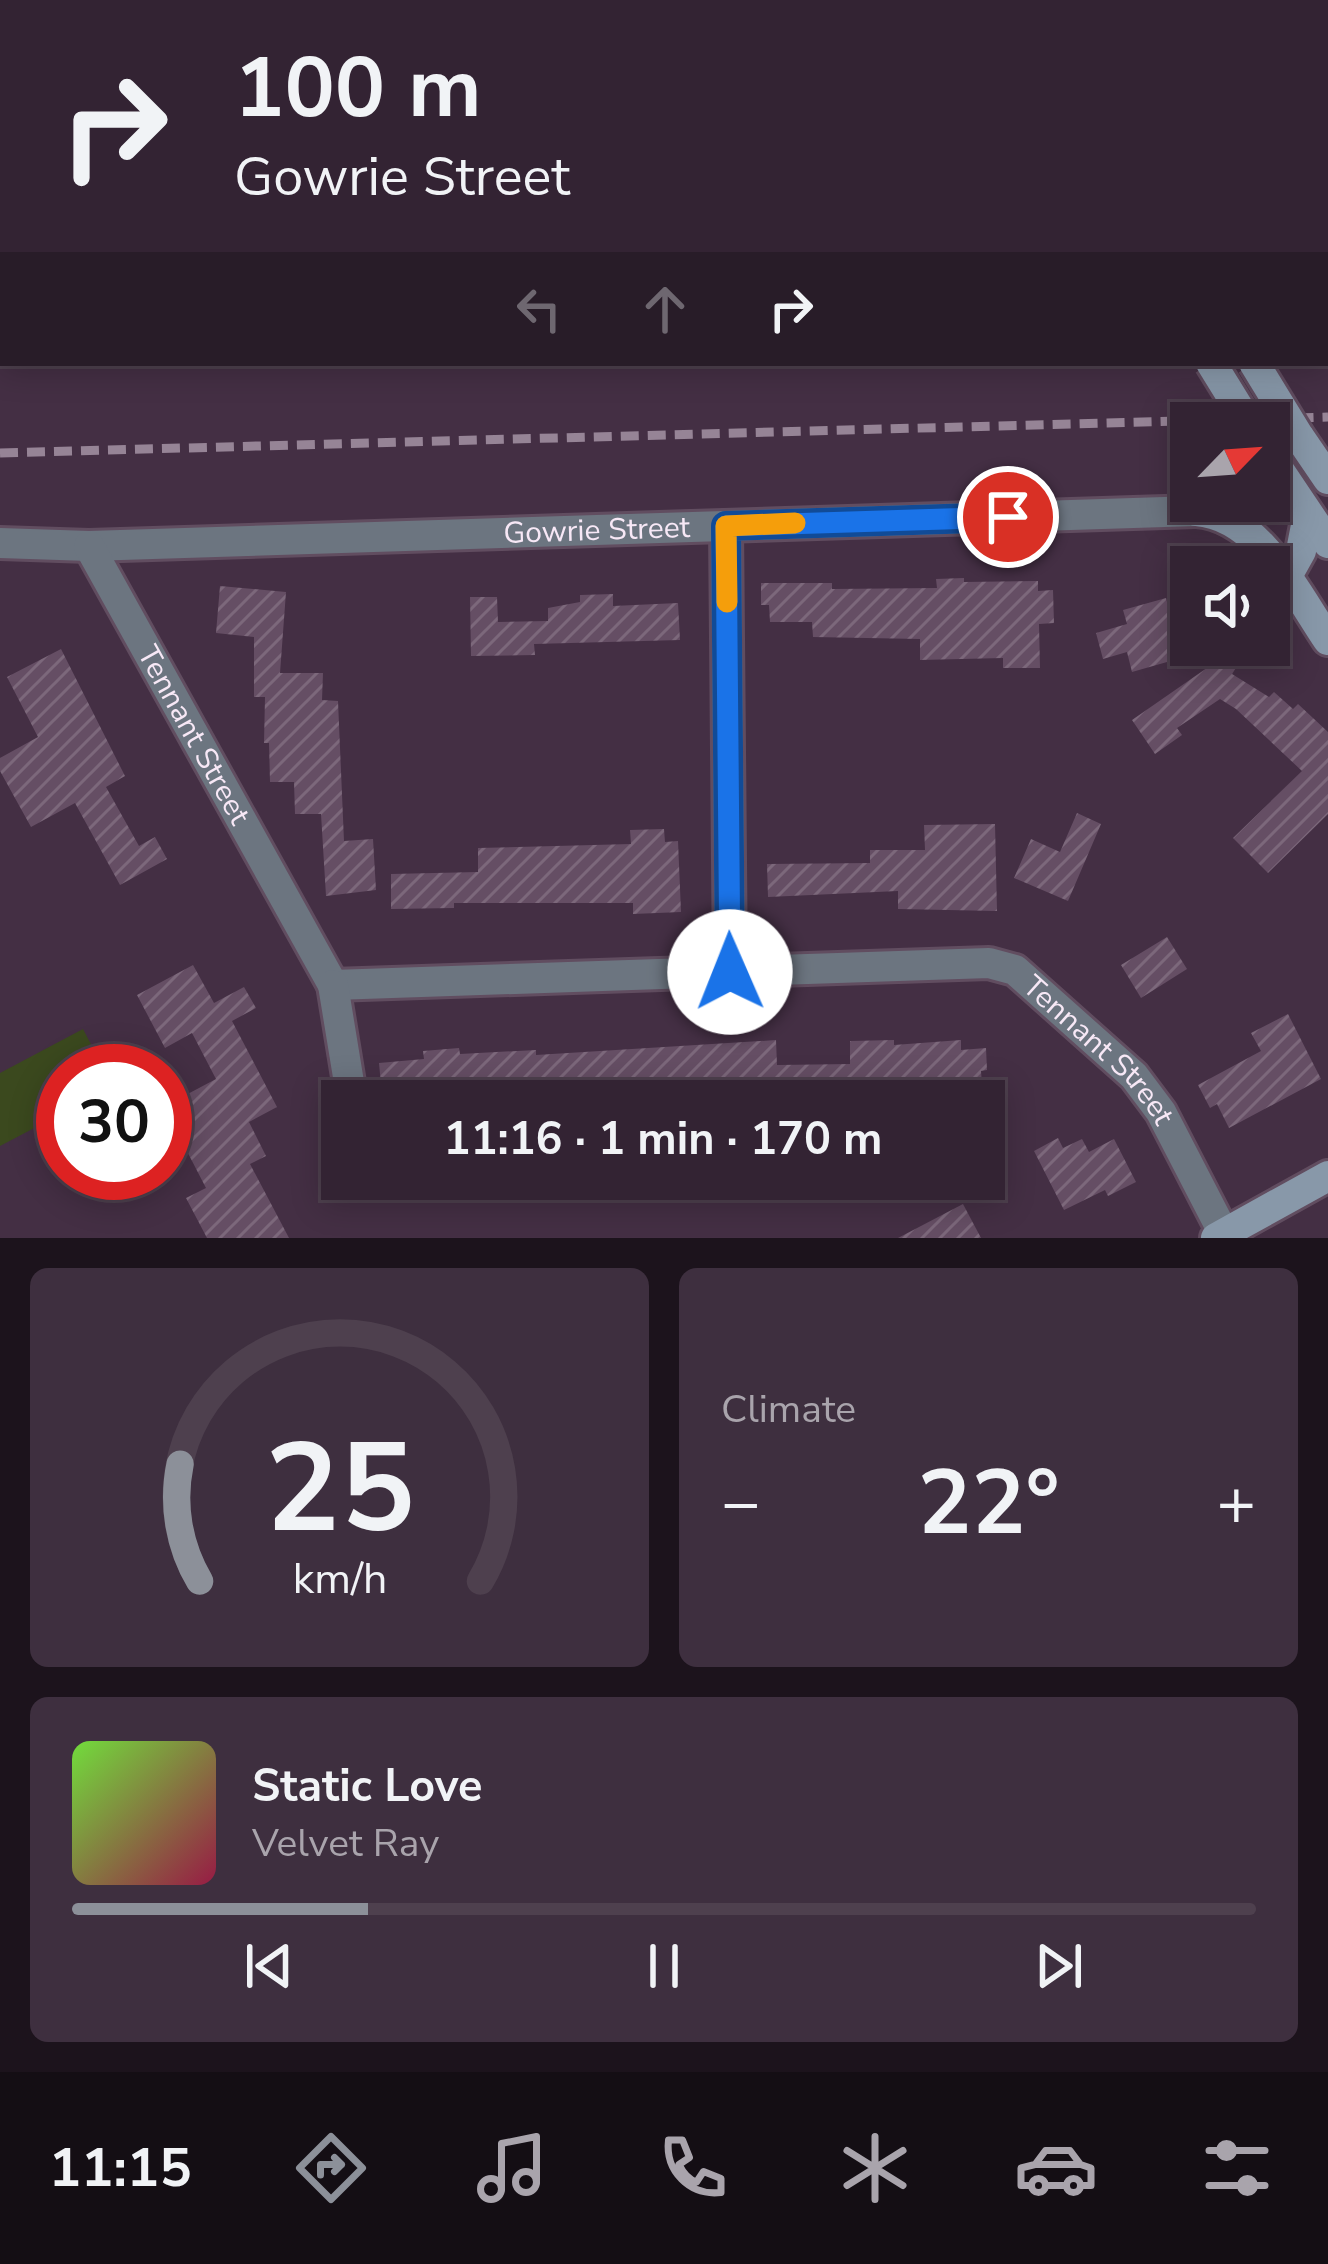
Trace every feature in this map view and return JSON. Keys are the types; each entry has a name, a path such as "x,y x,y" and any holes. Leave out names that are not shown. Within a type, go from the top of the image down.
{"main road":[{"path":"1213,366 1235,402"},
{"path":"1256,366 1328,479"},
{"path":"1290,487 1328,542"},
{"path":"1290,571 1301,551 1308,515"},
{"path":"1236,522 1259,546"},
{"path":"1290,584 1328,640"},
{"path":"1220,1236 1328,1176"}],"street":[{"name":"Gowrie Street","path":"0,544 89,546 1170,512"},
{"path":"726,526 730,972"},
{"name":"Tennant Street","path":"89,546 334,985 349,1080"},
{"name":"Tennant Street","path":"334,985 989,963 1015,970 1134,1076 1161,1112 1220,1236"}],"green space":[{"path":"83,1029 91,1044 55,1044"},
{"path":"36,1054 36,1127 0,1146 0,1073"}],"building":[{"path":"964,578 964,582 1038,581 1038,591 1053,590 1054,623 1039,624 1040,668 1003,668 1003,658 920,660 920,639 813,637 812,622 770,622 769,605 761,605 761,583 832,583 832,589 937,588 936,579"},
{"path":"220,586 286,592 280,673 323,673 322,700 338,701 344,841 373,839 376,890 326,896 321,814 295,814 294,782 270,782 269,743 264,743 265,697 254,697 254,637 216,633"},
{"path":"613,594 613,606 678,603 680,640 534,644 535,655 471,656 470,597 497,597 498,622 548,621 548,608 580,602 580,595"},
{"path":"1166,598 1170,661 1132,672 1127,652 1103,659 1096,633 1127,624 1123,610"},
{"path":"61,649 125,776 106,787 139,846 155,837 167,859 120,885 75,803 31,827 0,771 0,758 38,737 7,677"},
{"path":"1210,666 1237,666 1232,674 1269,697 1274,692 1293,709 1298,704 1328,732 1328,814 1268,873 1233,838 1302,771 1220,699 1177,728 1182,735 1155,754 1132,720"},
{"path":"1077,813 1101,824 1068,901 1014,878 1031,839 1060,852"},
{"path":"995,824 997,911 898,909 898,891 768,897 767,864 870,863 870,850 925,850 924,825"},
{"path":"664,829 665,842 678,841 681,912 633,914 633,903 454,903 454,908 391,909 391,874 478,872 478,848 631,844 630,830"},
{"path":"1167,937 1187,969 1141,998 1121,965"},
{"path":"193,965 214,1003 244,987 256,1008 232,1021 277,1107 249,1122 266,1156 250,1164 289,1238 207,1238 187,1200 206,1188 192,1161 192,1092 216,1079 192,1033 163,1044 137,995"},
{"path":"1288,1014 1321,1079 1229,1128 1217,1104 1210,1108 1198,1085 1261,1051 1251,1033"},
{"path":"776,1040 777,1065 850,1064 850,1041 894,1040 894,1045 961,1040 961,1050 986,1048 987,1070 981,1071 982,1080 381,1080 379,1063 424,1059 423,1051 536,1050 536,1055"},
{"path":"1058,1138 1063,1148 1082,1139 1089,1152 1114,1139 1136,1182 1108,1196 1105,1190 1064,1210 1034,1151"},
{"path":"963,1204 981,1238 898,1238"}],"railway":[{"path":"0,453 1328,417"}],"slow traffic":[{"path":"727,602 726,526 795,523"}],"route":[{"path":"730,972 726,526 1008,517"}]}
